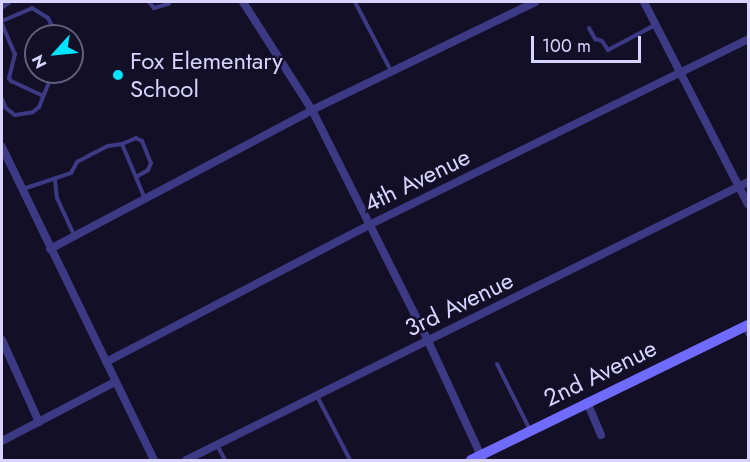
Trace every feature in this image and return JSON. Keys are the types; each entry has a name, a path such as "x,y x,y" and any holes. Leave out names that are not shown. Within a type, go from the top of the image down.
{"main road":[{"name":"2nd Avenue","path":"478,459 587,402 747,329"}],"street":[{"path":"2,5 7,2"},
{"path":"243,2 312,111 371,224 428,340 478,459"},
{"path":"50,249 312,111 535,2"},
{"path":"644,2 748,204"},
{"name":"4th Avenue","path":"106,362 371,224 748,39"},
{"path":"2,147 154,460"},
{"name":"3rd Avenue","path":"186,460 199,458 217,445 748,182"},
{"path":"2,340 39,422"},
{"path":"2,441 115,382"},
{"path":"587,402 601,435"}],"lane":[{"path":"149,2 154,8 170,2"},
{"path":"355,2 391,72"},
{"path":"43,96 9,78 15,54 2,23 32,8 48,18 51,24"},
{"path":"589,28 595,39 602,41 608,50 656,25"},
{"path":"2,105 15,115 33,112 39,107 48,84"},
{"path":"2,99 7,110"},
{"path":"22,190 71,173 77,162 90,155 108,146 122,144 136,138 142,141 151,163 148,170 136,177"},
{"path":"122,144 145,199"},
{"path":"55,180 59,205 74,236"},
{"path":"497,364 530,430"},
{"path":"317,396 350,460"},
{"path":"217,445 225,460"}],"place":[{"name":"Fox Elementary School","path":"118,75"}]}
